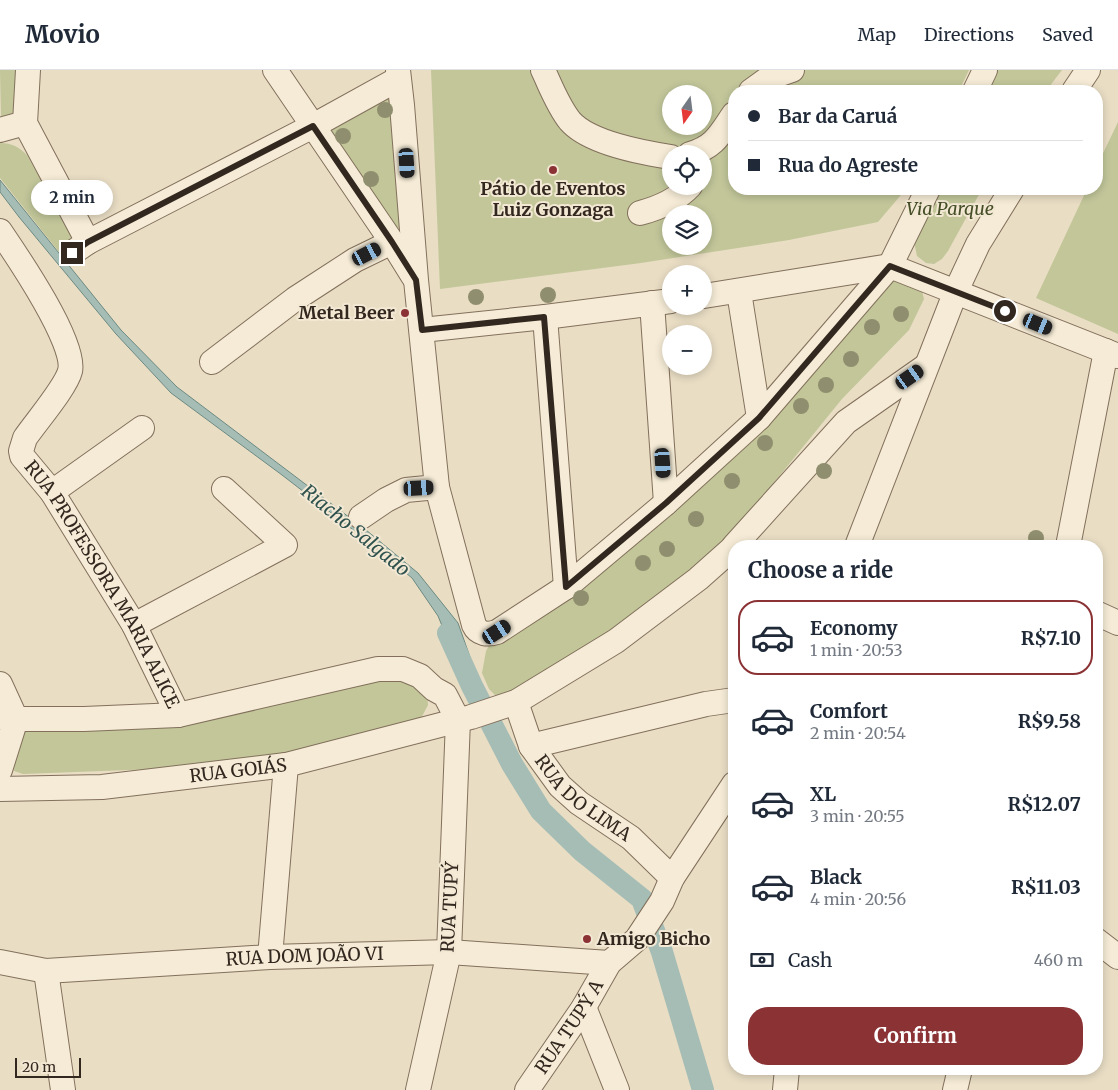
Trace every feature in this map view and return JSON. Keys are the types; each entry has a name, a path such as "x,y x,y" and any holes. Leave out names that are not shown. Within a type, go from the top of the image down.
{"street":[{"path":"28,70 9,125 80,248 313,126 398,74 437,487 474,625 478,631 488,634 497,632 566,587 666,503 759,418 890,266 925,195"},
{"path":"275,70 416,280"},
{"path":"543,70 560,106 572,123 590,135 614,144 642,153 662,156"},
{"path":"759,85 768,78 792,70"},
{"path":"978,85 985,70"},
{"path":"1078,85 1088,70"},
{"path":"712,149 728,123"},
{"path":"709,145 716,141"},
{"path":"640,213 657,208 680,195"},
{"path":"859,540 956,291 978,244 1008,195"},
{"name":"RUA PROFESSORA MARIA ALICE","path":"0,231 31,277 66,344 70,358 70,373 25,438 21,451 22,456 52,492 134,625 178,716"},
{"path":"212,362 295,299 355,260 392,242"},
{"path":"712,295 890,266 1112,354 1069,540"},
{"path":"739,292 759,418"},
{"path":"422,330 662,302"},
{"path":"662,315 666,503"},
{"path":"544,317 566,587"},
{"name":"RUA GOIÁS","path":"739,540 846,422 926,366"},
{"path":"52,492 142,428"},
{"path":"361,517 386,500 406,490 437,487"},
{"path":"134,625 285,545 224,489"},
{"name":"RUA GOIÁS","path":"0,789 102,787 286,765 465,719 508,705 616,640 698,579 728,552"},
{"path":"1103,616 1118,623"},
{"path":"8,718 178,716 378,669 403,669 420,676 434,689 444,695 465,719"},
{"path":"0,684 8,718 0,770"},
{"path":"531,746 706,704 728,701"},
{"name":"RUA DO LIMA","path":"508,705 531,746 560,786 579,804 631,838 672,878"},
{"name":"RUA TUPÝ","path":"418,1090 449,952 465,719"},
{"path":"270,957 286,765"},
{"name":"RUA TUPÝ A","path":"527,1090 584,1008 610,963 637,939 662,901 672,878 728,793"},
{"path":"1103,945 1118,957"},
{"name":"RUA DOM JOÃO VI","path":"0,962 46,971 270,957 449,952 610,963"},
{"path":"46,971 63,1090"},
{"path":"584,1008 616,1089"},
{"path":"785,1090 786,1075"},
{"path":"956,1090 959,1075"}],"green space":[{"path":"0,70 19,70 14,113 1,117"},
{"name":"Pátio de Eventos Luiz Gonzaga","path":"431,70 969,70 962,85 728,85 728,195 901,195 878,222 789,240 712,252 712,205 662,205 662,255 692,255 440,289"},
{"path":"995,70 1062,70 1051,85 987,85"},
{"path":"373,93 391,98 405,226 399,228 394,226 330,135 329,127"},
{"path":"1118,122 1118,334 1036,298 1084,195 1103,195 1103,153"},
{"path":"0,143 15,146 27,155 76,242 59,252 0,178"},
{"name":"Via Parque","path":"936,195 979,195 942,259 934,264 926,263 917,256 914,242"},
{"path":"903,280 921,287 924,299 909,330 842,399 728,539 609,635 498,698 489,689 482,673 486,651 493,639 568,596 890,282"},
{"path":"385,677 405,679 427,691 428,705 417,726 273,760 208,767 23,774 14,771 15,758 24,731 35,726"}],"water":[{"path":"0,180 121,330 177,387 366,530 418,573 458,623 470,657 457,662 438,616 412,578 282,475 171,393 116,334 19,217 0,192"}],"waterway":[{"name":"Riacho Salgado","path":"448,633 472,686 512,764 541,811 582,851 642,899 662,952 703,1090"}],"place":[{"name":"Pátio de Eventos Luiz Gonzaga","path":"553,170"},
{"name":"Metal Beer","path":"405,313"},
{"name":"Amigo Bicho","path":"587,939"}],"route":[{"path":"72,253 88,242 313,126 416,280 422,330 544,317 566,587 666,503 759,418 890,266 1005,311"}]}
